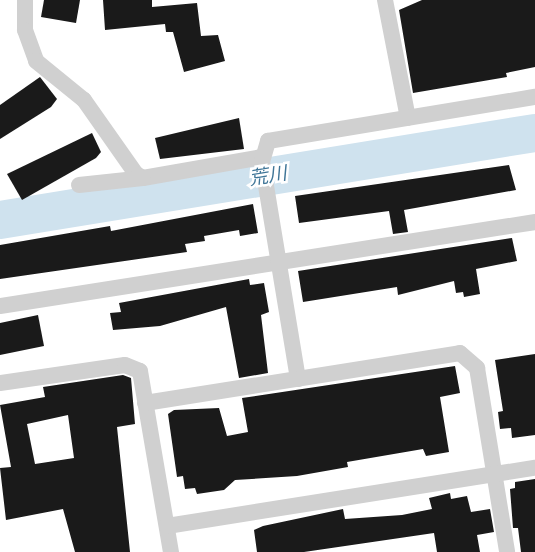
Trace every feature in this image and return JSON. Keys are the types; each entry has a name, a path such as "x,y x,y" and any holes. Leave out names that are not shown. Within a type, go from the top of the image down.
{"street":[{"path":"25,0 25,30 36,60 84,100 133,172 143,178"},
{"path":"385,0 408,118"},
{"path":"298,379 262,157 268,141 535,97"},
{"path":"79,184 143,178 262,157"},
{"path":"0,306 535,222"},
{"path":"145,403 460,353 477,368 507,552"},
{"path":"0,383 125,365 140,371 171,552"},
{"path":"167,526 535,468"}],"building":[{"path":"44,0 80,0 76,23 41,17"},
{"path":"103,0 152,0 152,7 197,3 201,36 218,35 225,61 184,72 173,32 166,32 165,24 105,30"},
{"path":"422,0 535,0 535,67 506,73 507,77 413,93 399,10"},
{"path":"40,77 57,99 51,107 0,139 0,105"},
{"path":"239,118 244,149 160,159 155,138"},
{"path":"92,133 101,152 96,158 22,200 7,174"},
{"path":"509,165 516,190 404,210 408,232 393,234 389,211 299,223 295,196"},
{"path":"253,204 258,233 240,236 239,230 204,236 205,241 185,244 187,252 0,279 0,245 110,226 111,231"},
{"path":"512,238 517,261 476,269 480,294 464,297 463,292 456,293 454,281 398,295 397,287 303,302 298,271"},
{"path":"249,279 250,285 264,283 269,312 261,315 268,373 239,378 226,307 160,326 113,330 110,313 121,312 119,303"},
{"path":"38,315 44,346 0,355 0,323"},
{"path":"535,354 535,435 512,438 511,428 500,429 498,412 503,411 495,360"},
{"path":"455,366 460,393 440,397 449,452 426,456 423,449 347,462 348,467 297,476 235,480 224,490 197,494 195,488 185,489 183,476 177,477 168,414 174,410 219,408 227,436 248,432 242,398"},
{"path":"123,375 131,378 135,424 117,427 130,552 75,552 63,509 6,520 0,468 11,467 0,405 45,397 43,387","holes":["68,415 74,458 35,464 27,424"]},
{"path":"535,479 535,552 521,552 518,528 513,528 510,489 515,488 515,482"},
{"path":"450,493 451,499 467,496 471,512 490,509 494,532 477,535 480,552 437,552 434,533 304,552 257,552 254,530 263,526 343,509 345,519 402,515 432,509 429,498"}],"waterway":[{"name":"荒川","path":"0,220 535,133"}]}
